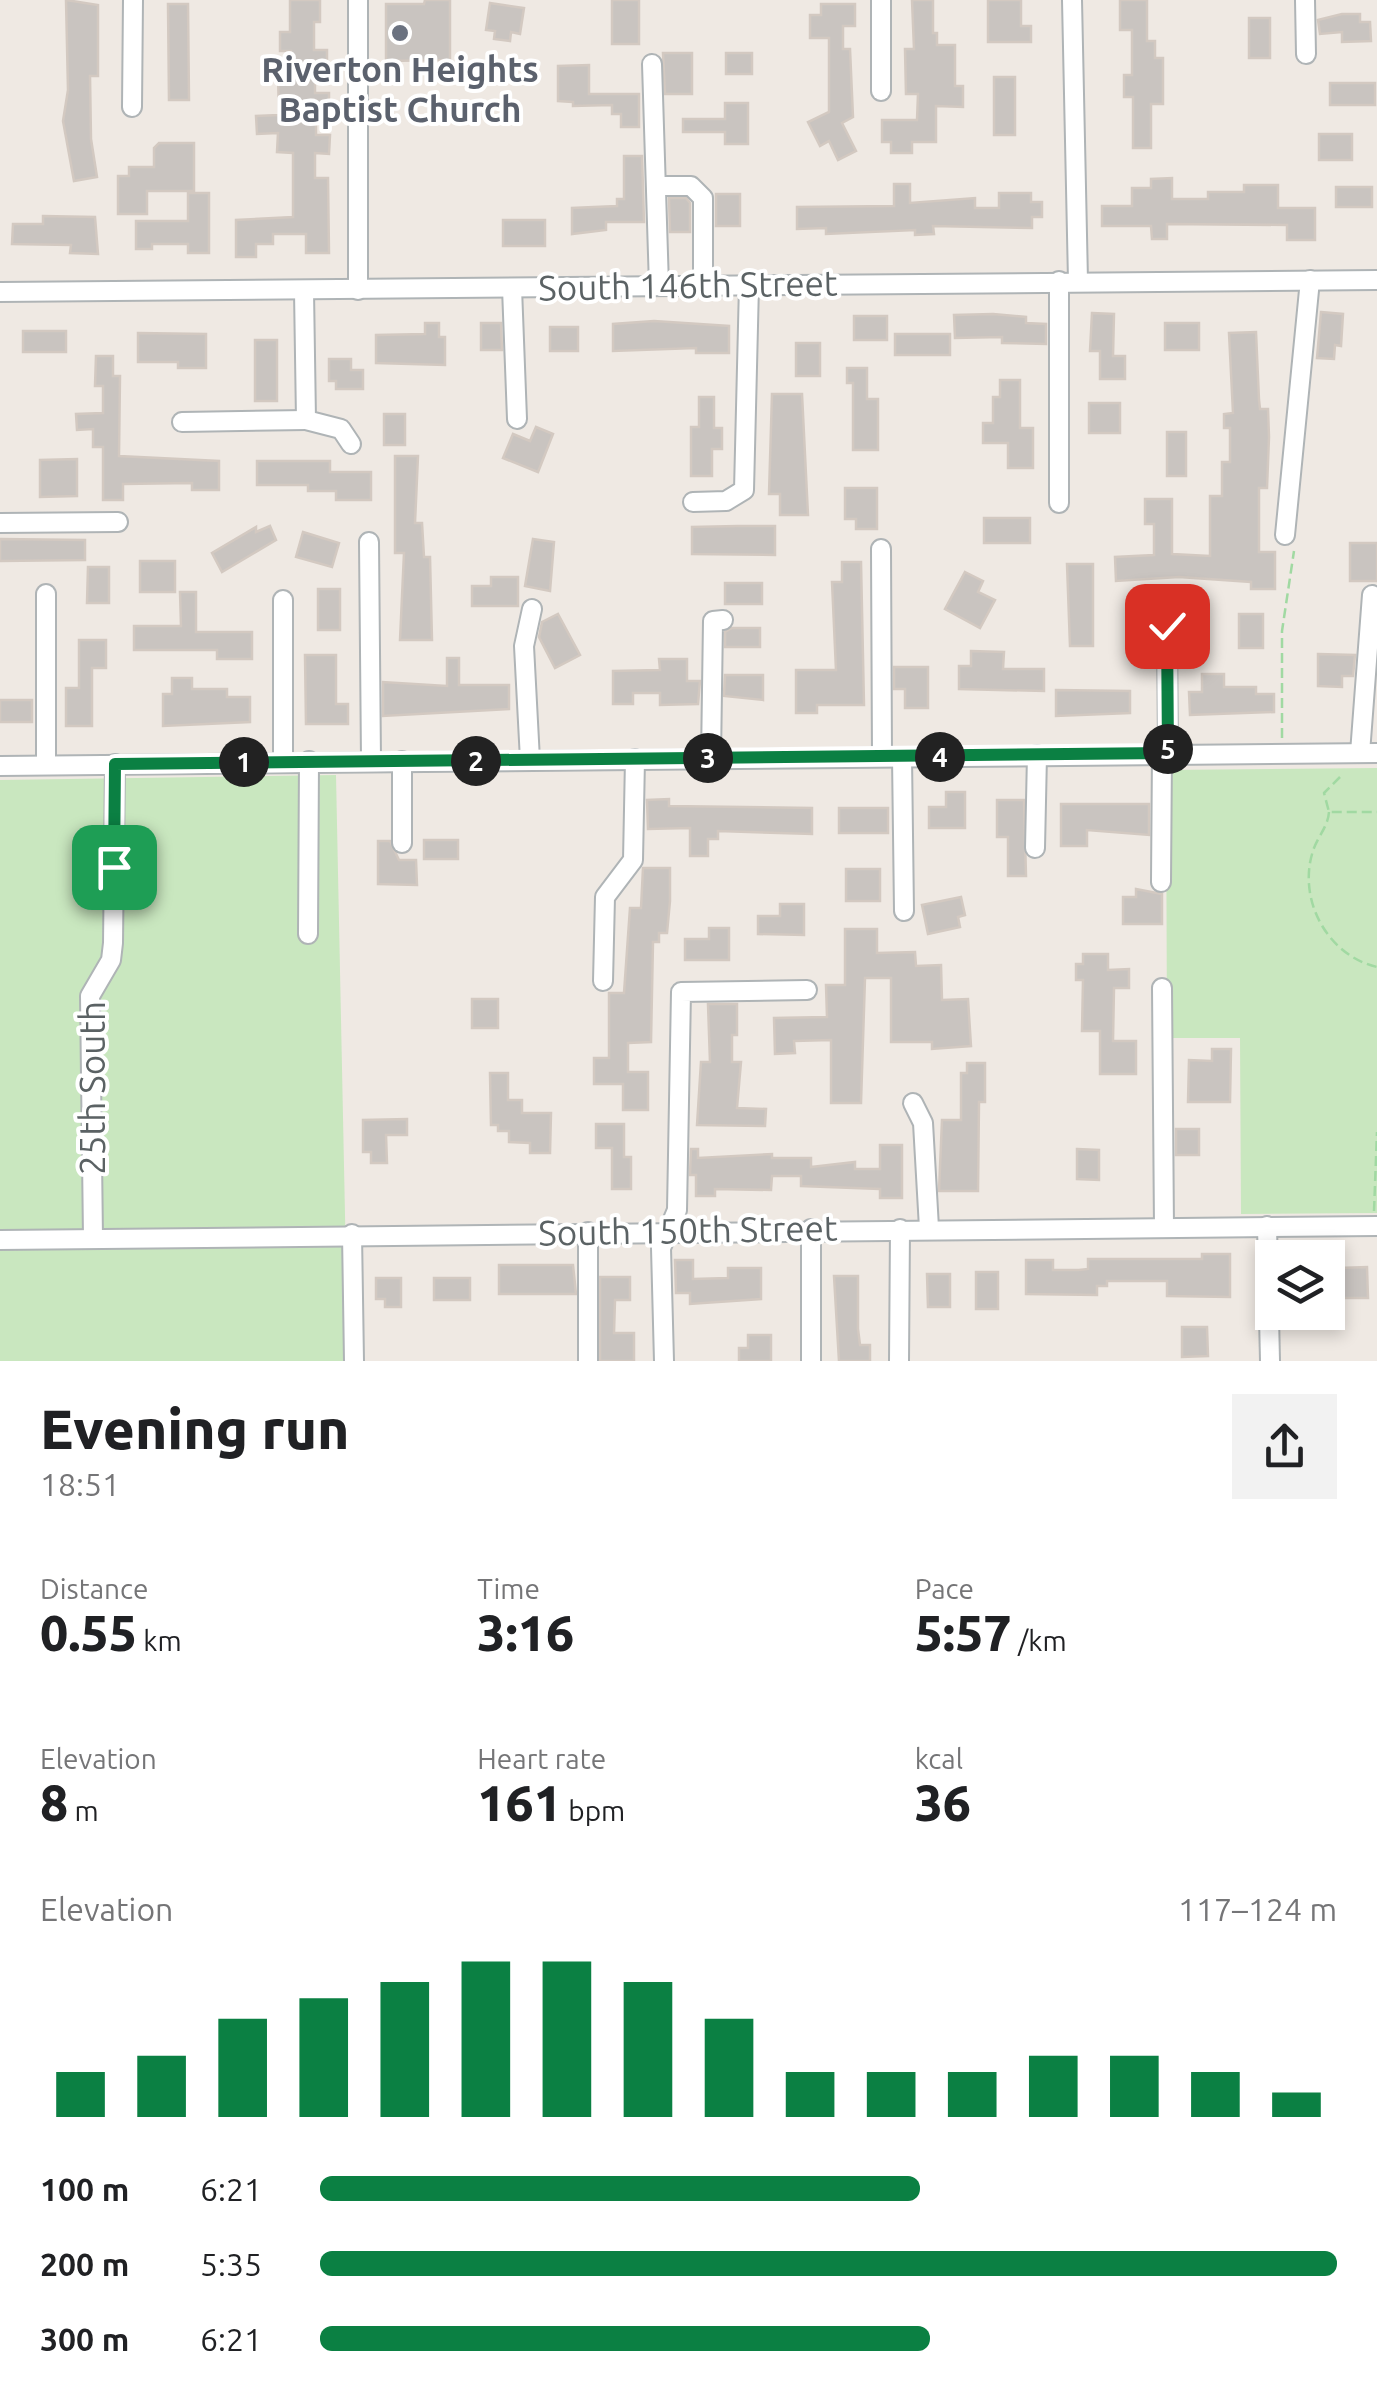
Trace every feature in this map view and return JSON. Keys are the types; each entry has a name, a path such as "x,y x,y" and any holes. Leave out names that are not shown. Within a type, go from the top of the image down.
{"street":[{"path":"132,107 134,0"},
{"path":"358,0 358,290"},
{"path":"880,0 881,90"},
{"path":"1072,0 1078,281"},
{"path":"1305,0 1306,54"},
{"path":"652,64 659,286"},
{"path":"656,186 691,186 703,198 703,285"},
{"path":"1285,535 1310,280"},
{"name":"South 146th Street","path":"0,292 1377,280"},
{"path":"1058,281 1060,503"},
{"path":"694,502 726,502 744,490 749,285"},
{"path":"512,288 517,420"},
{"path":"304,291 306,420"},
{"path":"182,422 306,420 341,429 350,444"},
{"path":"0,523 118,522"},
{"path":"369,542 371,761"},
{"path":"880,548 882,758"},
{"path":"46,594 46,764"},
{"path":"0,766 1368,753 1372,595"},
{"path":"282,600 283,761"},
{"path":"530,760 524,646 532,609"},
{"path":"712,758 713,621 723,620"},
{"path":"1162,882 1167,626"},
{"path":"1035,848 1037,755"},
{"path":"902,757 904,910"},
{"path":"603,981 605,897 634,860 636,759"},
{"path":"308,934 309,761"},
{"path":"402,761 402,843"},
{"name":"25th South","path":"93,1238 90,996 112,960 114,942 115,764"},
{"path":"1162,988 1164,1227"},
{"path":"664,1361 660,1248 677,1210 681,992 807,990"},
{"path":"913,1103 923,1123 929,1228"},
{"name":"South 150th Street","path":"0,1240 1267,1226 1374,1220"},
{"path":"1267,1226 1270,1361"},
{"path":"811,1229 811,1361"},
{"path":"900,1229 900,1361"},
{"path":"588,1232 588,1361"},
{"path":"352,1234 354,1361"}],"path":[{"path":"1340,777 1324,793 1329,812 1310,865 1309,888 1315,912 1340,948 1377,967"},
{"path":"1329,812 1377,812"},
{"path":"1374,1220 1377,1132"}],"green space":[{"path":"1377,768 1377,1213 1241,1214 1240,1038 1167,1038 1166,770"},
{"path":"336,775 348,1361 0,1361 0,780"}],"building":[{"path":"66,0 98,5 98,76 90,76 91,139 97,177 74,181 63,121 68,90"},
{"path":"290,0 320,0 320,22 314,22 314,50 327,50 327,67 315,67 315,93 329,93 329,111 316,111 316,135 330,135 329,154 315,153 315,178 328,178 329,253 306,253 306,234 273,234 273,244 256,244 256,257 236,257 236,220 293,217 293,153 277,152 278,133 257,134 256,116 279,115 278,75 291,75 291,51 280,51 280,32 290,32"},
{"path":"425,0 450,0 450,60 386,61 386,4 424,4"},
{"path":"612,0 639,0 639,44 612,44"},
{"path":"912,0 933,0 937,45 955,45 955,86 963,86 963,107 936,106 936,142 912,142 912,153 891,153 891,142 882,142 882,120 917,120 918,94 906,94 905,49 914,49"},
{"path":"988,0 1021,0 1021,26 1031,26 1031,42 988,42"},
{"path":"1120,0 1147,0 1147,41 1155,41 1155,58 1163,58 1163,104 1151,104 1151,148 1133,148 1133,97 1124,97 1124,75 1132,75 1132,30 1120,30"},
{"path":"490,3 524,8 520,34 511,32 510,41 494,39 495,31 486,30"},
{"path":"168,4 188,4 189,100 169,100"},
{"path":"821,4 855,4 855,26 843,26 843,49 850,49 853,117 842,123 856,151 838,160 829,141 820,146 808,122 829,112 829,38 810,38 810,15 821,15"},
{"path":"1360,14 1360,22 1370,22 1371,41 1342,42 1342,32 1320,34 1318,20"},
{"path":"1249,18 1270,18 1270,58 1249,58"},
{"path":"663,53 692,53 692,94 665,94"},
{"path":"726,53 752,53 752,74 726,74"},
{"path":"589,65 589,94 639,94 639,127 621,127 621,114 612,114 612,105 573,106 573,102 558,101 558,66"},
{"path":"994,77 1015,77 1015,135 994,135"},
{"path":"1330,83 1375,83 1375,105 1330,105"},
{"path":"725,103 748,103 748,144 725,144 725,132 683,132 683,119 725,119"},
{"path":"1319,134 1352,134 1352,160 1319,160"},
{"path":"159,143 194,143 194,191 147,191 147,214 118,214 118,176 129,176 129,167 154,167 154,148"},
{"path":"624,156 642,156 644,222 606,222 606,230 572,234 572,208 617,206 617,199 624,199"},
{"path":"1172,178 1172,199 1208,199 1208,192 1244,192 1244,185 1278,185 1278,208 1315,208 1315,240 1287,240 1287,225 1167,224 1167,239 1152,239 1151,226 1102,226 1102,206 1132,206 1132,188 1151,188 1151,179"},
{"path":"894,184 910,184 910,203 975,198 975,208 999,208 999,193 1031,193 1031,202 1042,202 1042,217 1032,217 1032,228 933,226 934,234 915,235 915,230 826,234 826,228 797,229 797,207 894,206"},
{"path":"1336,187 1372,187 1372,207 1336,207"},
{"path":"188,193 209,193 209,253 188,253 188,244 152,244 152,249 136,249 136,221 188,221"},
{"path":"716,194 740,194 740,226 716,226"},
{"path":"669,198 686,198 690,203 690,232 670,232"},
{"path":"43,216 95,217 98,254 70,253 71,245 12,244 13,224 43,224"},
{"path":"503,220 545,220 545,246 503,246"},
{"path":"1321,312 1343,314 1341,346 1335,345 1334,359 1317,358"},
{"path":"1092,313 1114,314 1113,356 1125,356 1125,379 1100,379 1100,351 1090,351"},
{"path":"954,315 1026,317 1026,323 1046,324 1046,344 1002,343 1002,337 955,338"},
{"path":"854,316 887,316 887,340 854,340"},
{"path":"654,321 729,326 729,353 696,353 696,348 613,351 613,324"},
{"path":"425,323 439,323 439,337 445,337 445,365 376,363 376,335 425,334"},
{"path":"481,323 501,323 502,350 481,350"},
{"path":"1165,323 1199,323 1199,350 1165,350"},
{"path":"550,327 578,327 578,351 550,351"},
{"path":"23,331 66,331 66,352 23,352"},
{"path":"1256,332 1260,409 1268,409 1269,437 1267,488 1259,488 1259,552 1275,552 1275,589 1251,589 1251,582 1179,577 1116,581 1115,557 1154,555 1154,524 1145,524 1145,499 1172,499 1172,554 1210,556 1210,496 1222,496 1222,462 1230,462 1230,428 1224,428 1224,414 1233,413 1229,333"},
{"path":"138,333 206,334 206,368 178,368 178,362 138,362"},
{"path":"895,334 950,334 950,355 895,355"},
{"path":"255,340 277,340 277,401 255,401"},
{"path":"796,343 820,343 820,376 796,376"},
{"path":"96,356 113,356 113,376 120,376 119,456 219,461 219,490 192,490 192,483 123,484 123,500 103,500 103,447 93,447 93,429 77,430 76,414 103,413 103,386 95,386"},
{"path":"329,359 351,359 351,370 363,370 363,389 336,389 336,381 329,381"},
{"path":"847,368 867,368 867,399 878,399 878,450 853,450 853,383 847,383"},
{"path":"1000,380 1020,380 1020,428 1033,428 1033,468 1008,468 1008,443 983,443 983,423 993,423 993,397 1000,397"},
{"path":"772,394 802,394 808,515 780,515 780,494 769,494"},
{"path":"699,397 714,397 714,428 722,428 722,449 712,449 712,476 691,476 691,427 699,427"},
{"path":"1089,403 1120,403 1120,433 1089,433"},
{"path":"384,414 405,414 405,445 384,445"},
{"path":"536,427 553,434 538,472 503,458 513,434 530,441"},
{"path":"1167,432 1186,432 1186,476 1167,476"},
{"path":"395,456 418,456 415,523 422,523 424,557 430,557 432,640 400,640 404,553 395,553"},
{"path":"77,459 77,496 40,497 40,460"},
{"path":"257,461 330,461 330,472 371,472 371,500 336,500 336,491 308,491 308,485 257,485"},
{"path":"845,488 877,488 877,529 856,529 856,519 845,519"},
{"path":"984,518 1030,518 1030,543 984,543"},
{"path":"270,526 276,540 222,572 212,553 256,527 256,532"},
{"path":"775,526 775,555 692,554 692,527"},
{"path":"303,532 339,543 332,567 296,557"},
{"path":"0,539 85,540 85,560 0,561"},
{"path":"533,539 554,542 550,591 525,586"},
{"path":"1350,543 1377,543 1377,581 1350,581"},
{"path":"140,561 175,561 175,592 140,592"},
{"path":"842,562 861,562 864,705 817,705 817,713 796,713 796,670 836,670 832,582 842,582"},
{"path":"1067,564 1093,564 1093,646 1070,646"},
{"path":"88,567 109,567 109,603 87,603"},
{"path":"965,572 983,581 978,592 995,600 980,628 945,609"},
{"path":"491,577 518,577 518,606 472,606 472,586 491,586"},
{"path":"725,583 762,583 762,604 725,604"},
{"path":"318,589 340,589 340,630 318,630"},
{"path":"180,592 196,592 196,632 252,632 252,659 217,659 217,650 134,650 134,626 181,626"},
{"path":"558,614 580,655 555,668 539,637 542,622"},
{"path":"1239,614 1263,614 1263,648 1239,648"},
{"path":"732,628 760,628 760,647 725,647 725,632"},
{"path":"79,640 106,640 106,668 92,668 92,726 66,726 66,688 79,688"},
{"path":"971,651 1004,652 1003,669 1044,669 1044,691 959,689 959,666 971,666"},
{"path":"1318,654 1355,655 1353,676 1342,676 1342,687 1318,686"},
{"path":"305,655 336,655 336,704 348,704 348,724 306,724"},
{"path":"447,658 459,658 459,685 509,685 509,709 383,716 383,682 447,686"},
{"path":"659,659 687,659 687,681 700,681 698,704 660,705 660,693 633,693 633,704 613,704 613,671 660,670"},
{"path":"894,667 928,667 928,708 905,708 905,689 894,689"},
{"path":"1202,674 1224,674 1224,687 1256,687 1256,694 1274,694 1274,712 1190,715 1189,692 1202,692"},
{"path":"725,675 763,675 763,700 724,696"},
{"path":"172,678 192,678 192,689 227,689 227,697 250,697 250,722 163,726 163,694 172,694"},
{"path":"1056,690 1130,691 1130,713 1056,716"},
{"path":"0,700 32,700 32,722 0,722"},
{"path":"946,792 965,792 965,828 929,828 929,807 946,807"},
{"path":"669,799 669,806 812,808 812,834 718,831 718,839 708,839 708,856 690,856 690,828 648,829 647,800"},
{"path":"997,800 1024,800 1026,876 1008,876 1008,837 997,837"},
{"path":"1061,804 1149,804 1149,835 1087,830 1087,846 1061,846"},
{"path":"839,808 888,808 888,833 839,833"},
{"path":"424,840 458,840 458,859 424,859"},
{"path":"378,841 390,841 399,860 416,860 417,885 378,884"},
{"path":"643,868 670,868 670,901 667,933 659,933 659,942 653,942 651,1042 628,1043 628,1072 648,1072 648,1110 623,1110 623,1084 594,1084 594,1058 609,1058 609,993 624,993 630,908 641,908"},
{"path":"846,869 880,869 880,901 846,901"},
{"path":"1136,889 1162,894 1162,924 1123,924 1123,897 1136,897"},
{"path":"961,897 965,915 958,917 960,927 928,934 922,905"},
{"path":"780,904 804,904 804,935 758,934 758,916 780,916"},
{"path":"709,928 729,928 729,960 685,960 685,939 709,939"},
{"path":"845,929 877,929 877,953 915,952 916,966 941,965 942,1000 968,999 971,1046 932,1049 932,1042 891,1042 891,978 865,978 861,1103 831,1103 831,1040 794,1041 795,1053 775,1054 774,1018 827,1017 826,985 845,985"},
{"path":"1083,954 1108,954 1108,970 1129,969 1129,988 1114,988 1113,1041 1136,1041 1136,1074 1100,1074 1100,1031 1082,1031 1083,980 1076,980 1076,964 1083,964"},
{"path":"472,999 498,999 498,1028 472,1028"},
{"path":"708,1004 737,1004 732,1062 741,1062 737,1108 766,1109 765,1126 697,1125 701,1062 710,1062"},
{"path":"1212,1049 1231,1049 1230,1102 1188,1102 1189,1060 1212,1061"},
{"path":"967,1063 985,1063 985,1102 979,1102 978,1191 939,1191 942,1120 961,1120 961,1073 967,1073"},
{"path":"490,1073 508,1073 508,1100 522,1100 522,1113 551,1113 550,1153 530,1153 530,1143 509,1142 509,1131 498,1131 498,1125 491,1125"},
{"path":"407,1119 407,1135 386,1135 387,1163 371,1163 371,1152 363,1152 363,1120"},
{"path":"596,1124 624,1124 624,1157 631,1157 631,1189 612,1189 612,1148 596,1148"},
{"path":"1176,1129 1199,1129 1199,1155 1176,1155"},
{"path":"880,1145 902,1145 902,1198 880,1198 880,1189 801,1186 801,1176 772,1176 771,1190 715,1189 715,1196 696,1196 696,1175 690,1175 691,1149 698,1149 698,1158 772,1154 772,1158 811,1158 811,1167 855,1162 855,1169 880,1169"},
{"path":"1077,1149 1099,1150 1099,1180 1077,1179"},
{"path":"1202,1254 1230,1254 1230,1297 1167,1296 1167,1281 1107,1281 1107,1286 1097,1286 1097,1295 1026,1294 1026,1260 1053,1260 1053,1270 1079,1270 1088,1269 1088,1259 1202,1259"},
{"path":"675,1260 693,1260 693,1279 728,1278 728,1268 761,1268 761,1299 690,1304 690,1293 676,1293"},
{"path":"499,1265 573,1265 576,1294 499,1294"},
{"path":"1367,1267 1368,1298 1345,1298 1345,1268"},
{"path":"976,1272 998,1272 998,1309 976,1309"},
{"path":"927,1274 950,1274 950,1307 928,1307"},
{"path":"834,1276 858,1276 860,1345 870,1345 870,1361 839,1361"},
{"path":"600,1277 630,1277 630,1300 615,1300 614,1333 634,1333 634,1361 600,1361"},
{"path":"376,1278 401,1278 401,1307 385,1307 385,1299 376,1299"},
{"path":"434,1278 470,1278 470,1300 434,1300"},
{"path":"1182,1327 1207,1327 1208,1356 1182,1357"},
{"path":"748,1335 771,1335 771,1361 739,1361 739,1348 748,1348"}],"place":[{"name":"Riverton Heights Baptist Church","path":"400,33"}],"route":[{"path":"114,867 115,764 1168,753 1167,626"}]}
